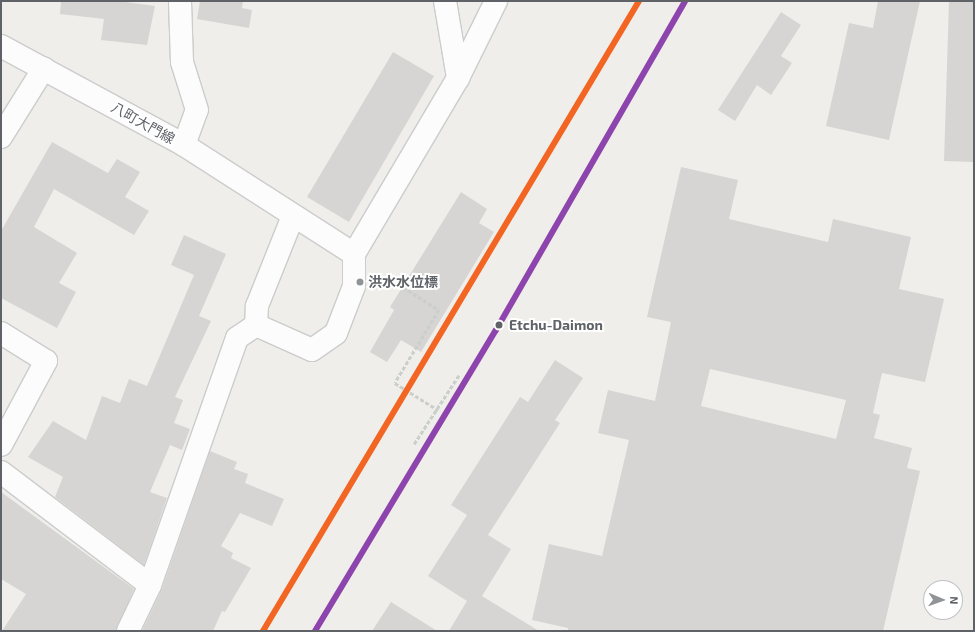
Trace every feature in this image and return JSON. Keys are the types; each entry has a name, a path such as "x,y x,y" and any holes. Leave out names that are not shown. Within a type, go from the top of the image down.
{"street":[{"name":"八町大門線","path":"1,46 184,145 197,110 182,62 180,1"},
{"path":"446,1 458,78"},
{"path":"256,326 312,350 336,333 354,286 354,254 458,78 496,1"},
{"path":"1,137 44,68"},
{"path":"184,145 354,254"},
{"path":"256,326 256,306 293,216"},
{"path":"128,631 150,585 237,338 256,326"},
{"path":"1,333 46,361 1,445"},
{"path":"1,472 150,585"}],"path":[{"path":"403,288 439,310 395,383 438,410"},
{"path":"414,444 438,410 459,375"}],"building":[{"path":"61,1 118,1 155,6 147,45 101,40 104,19 60,14"},
{"path":"200,1 243,1 242,8 252,10 249,28 197,19"},
{"path":"878,1 920,1 889,140 826,126 849,23 873,28"},
{"path":"949,1 974,1 974,162 944,161"},
{"path":"781,12 801,25 781,56 792,63 771,95 757,85 735,121 718,110"},
{"path":"393,52 434,76 349,222 307,197"},
{"path":"52,142 108,173 117,159 140,172 125,197 149,211 134,235 54,189 34,227 77,253 59,283 76,292 57,328 1,298 1,231"},
{"path":"681,167 738,180 729,219 828,242 833,219 911,237 899,289 944,299 925,382 882,373 873,413 880,415 874,438 912,448 907,468 920,471 883,631 568,631 568,628 532,620 549,544 602,556 629,440 598,433 608,390 655,401 671,322 647,317","holes":["710,369 846,400 836,439 701,406"]},
{"path":"461,192 487,209 479,223 494,232 421,352 401,340 387,362 370,352 394,310 390,307"},
{"path":"184,235 226,254 199,316 211,321 175,397 183,400 174,423 190,429 182,450 170,445 150,492 167,498 144,565 55,497 63,477 28,457 53,421 86,440 102,396 120,403 129,379 147,386 194,275 171,265"},
{"path":"555,360 583,378 555,420 560,423 488,535 511,549 482,596 539,631 449,631 467,601 428,576 467,515 451,505 520,397 528,402"},
{"path":"210,451 237,462 234,469 248,474 245,483 284,499 272,526 240,513 221,546 233,553 231,558 251,568 225,612 222,611 213,631 142,631 162,589"},
{"path":"1,492 134,589 116,631 2,631 26,594 1,579"},
{"path":"391,602 437,631 372,631"}],"transit line":[{"path":"263,631 639,1"},
{"path":"315,631 496,330 685,1"}],"place":[{"name":"洪水水位標","path":"360,282"},
{"name":"Etchu-Daimon","path":"499,325"}]}
